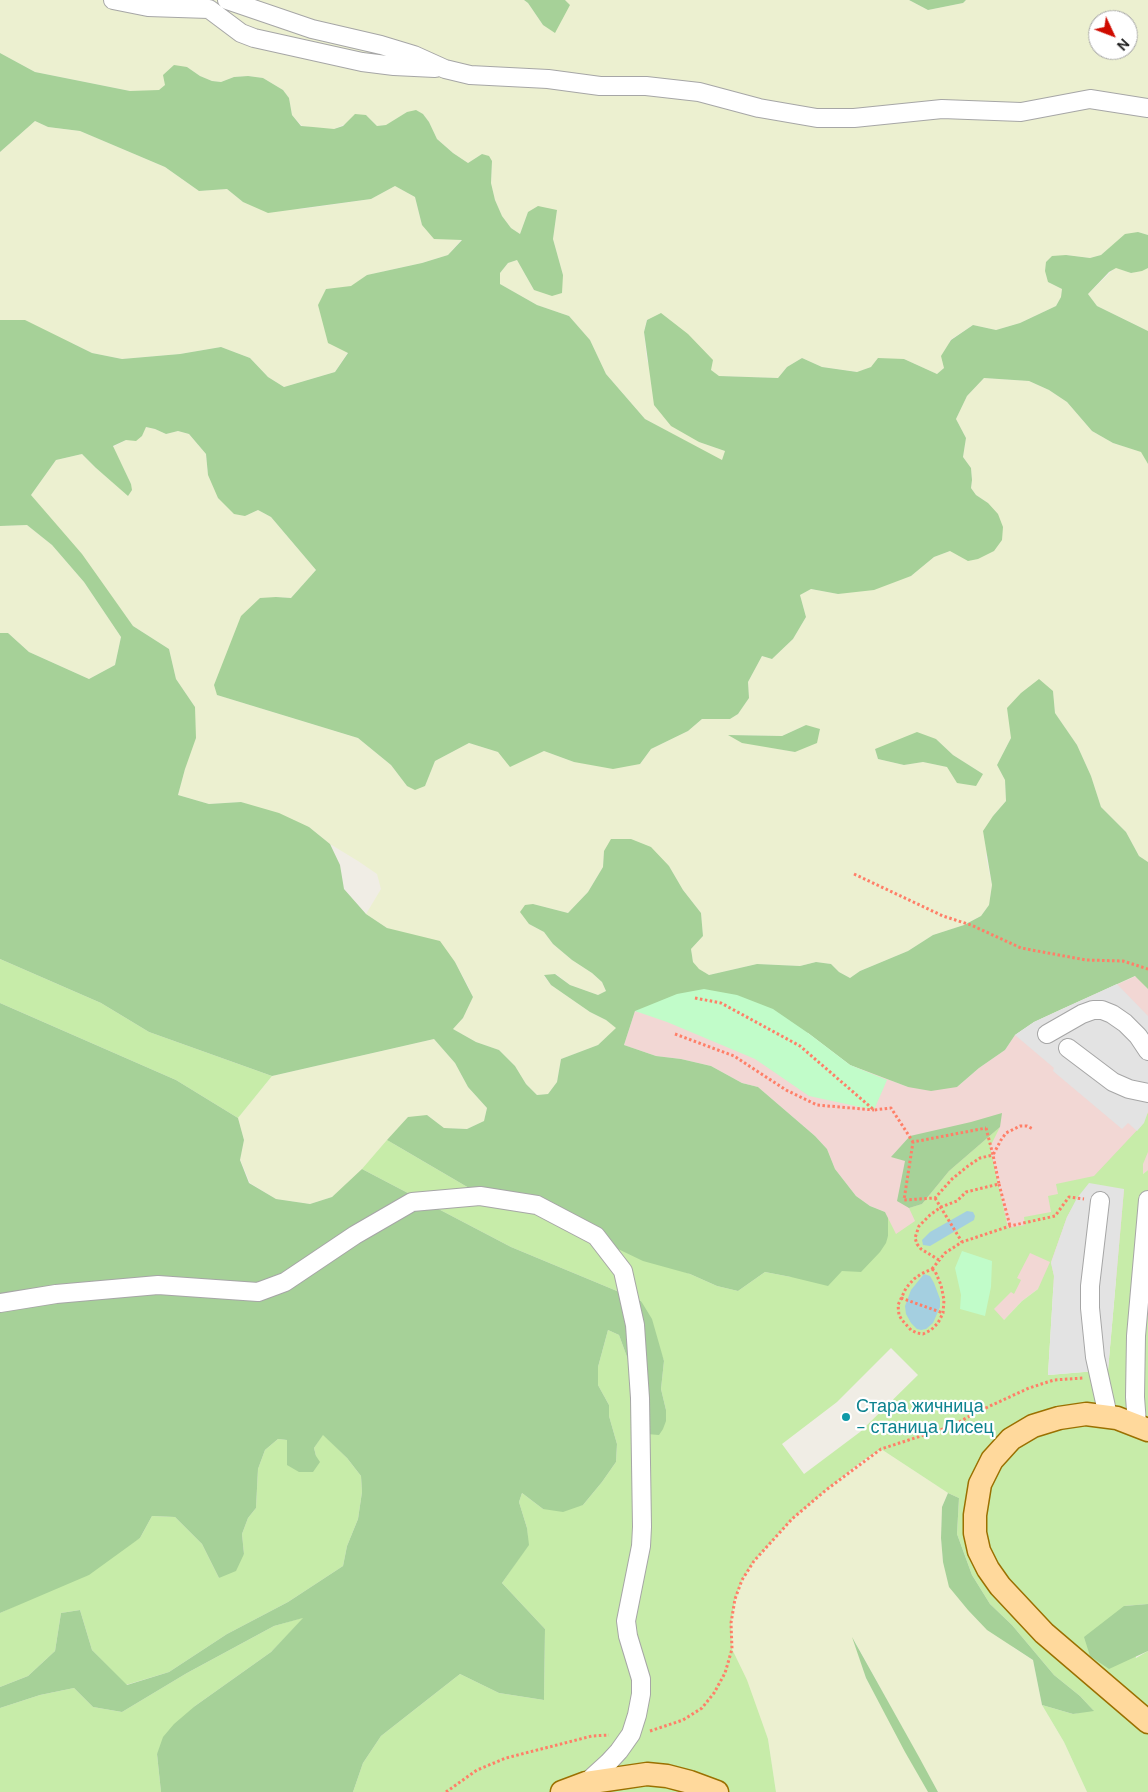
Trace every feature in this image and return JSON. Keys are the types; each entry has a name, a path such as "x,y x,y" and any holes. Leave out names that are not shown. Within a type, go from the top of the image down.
{"main road":[{"path":"1142,1427 1108,1416 1086,1414 1059,1418 1033,1426 1011,1439 992,1460 980,1484 975,1515 975,1533 979,1551 988,1569 1000,1586 1044,1632 1148,1722"},
{"path":"562,1792 586,1783 647,1774 667,1776 717,1792"}],"street":[{"path":"113,0 148,7 210,9 241,33 254,38 362,62 445,69 470,75 548,79 600,86 646,86 699,92 759,108 817,118 854,118 942,109 1022,112 1090,99 1148,108"},
{"path":"227,0 312,29 381,44 414,55 445,69"},
{"path":"1047,1034 1082,1014 1094,1010 1102,1010 1125,1023 1148,1050"},
{"path":"1068,1048 1113,1082 1129,1089 1148,1093"},
{"path":"0,1303 56,1294 158,1284 258,1292 285,1282 355,1235 412,1202 480,1196 538,1204 596,1236 623,1271 635,1325 640,1389 641,1546 626,1621 628,1636 641,1679 637,1715 631,1734 608,1764 586,1783"},
{"path":"1142,1427 1134,1368 1148,1200"},
{"path":"1100,1201 1090,1286 1092,1330 1098,1376 1108,1416"}],"path":[{"path":"854,874 934,912 971,925 1021,948 1086,960 1123,961 1148,969"},
{"path":"695,998 721,1003 800,1046 874,1110"},
{"path":"675,1034 734,1056 786,1090 817,1105 874,1110 891,1108 914,1142 904,1200 935,1198 952,1179 968,1166 980,1158 993,1155 1001,1140 1012,1129 1020,1126 1034,1129"},
{"path":"914,1142 986,1128 1010,1226"},
{"path":"939,1260 921,1250 915,1238 916,1232 924,1220 941,1208 957,1201 966,1192 1000,1184"},
{"path":"932,1269 941,1285 944,1300 943,1313 938,1323 931,1330 923,1334 917,1333 906,1326 899,1315 898,1305 914,1279 932,1269 952,1247 1010,1226 1055,1216 1070,1197 1100,1201"},
{"path":"935,1198 962,1242"},
{"path":"901,1298 943,1313"},
{"path":"446,1792 477,1770 506,1758 592,1736 631,1734 655,1730 683,1720 702,1708 714,1693 725,1673 732,1649 731,1622 735,1599 742,1580 754,1561 792,1519 861,1462 881,1449 952,1426 1029,1388 1054,1380 1098,1376"}],"shaded area":[{"path":"1136,976 1148,989 1148,1170 1143,1174 1132,1279 1038,1289 1022,1301 1004,1320 949,1369 885,1212 870,1206 856,1196 835,1169 827,1149 815,1136 758,1087 742,1083 711,1066 681,1059 656,1056 624,1045 635,1011 850,1065 908,1087 957,1087 979,1068 1005,1050 1015,1035 1093,995"},
{"path":"1117,984 1148,1016 1148,1112 1144,1123 1137,1131 1128,1123 1122,1129 1053,1071 1054,1068 1015,1035 1034,1022"},
{"path":"1089,1183 1124,1189 1108,1370 1048,1375 1054,1276 1051,1263 1067,1217 1077,1198"}],"green space":[{"path":"0,0 524,0 543,25 569,5 565,0 909,0 928,10 963,3 966,0 1148,0 1148,235 1138,232 1113,245 1101,255 1090,258 1066,255 1048,282 1062,289 1061,297 1056,306 1020,323 996,330 973,325 950,340 944,368 937,374 904,359 858,372 822,367 802,358 787,367 778,378 718,376 647,319 644,332 647,361 699,442 725,451 722,461 645,419 606,374 590,340 569,316 537,305 500,284 500,273 508,263 517,260 534,290 563,275 553,239 557,210 528,212 520,234 511,228 502,216 495,200 491,183 492,161 482,154 468,163 453,153 437,139 423,114 407,112 387,125 377,126 366,115 334,129 326,129 302,126 292,115 289,98 283,90 263,78 248,76 234,77 221,82 212,81 200,76 187,67 159,91 130,91 35,72 0,53"},
{"path":"524,0 565,0 570,5 555,33 543,25"},
{"path":"909,0 966,0 963,3 928,10"},
{"path":"0,53 35,72 130,91 159,90 165,85 163,75 174,65 187,67 200,76 212,81 221,82 234,77 248,76 263,78 283,90 289,98 292,115 301,126 334,129 343,126 355,114 366,115 377,126 386,125 407,112 416,110 423,114 429,122 437,139 468,163 482,154 489,156 492,161 491,183 495,200 502,216 511,228 520,234 528,212 538,206 557,210 553,239 563,275 562,293 552,296 534,290 517,260 508,263 500,273 500,284 537,305 569,316 590,340 606,374 645,419 722,460 725,451 699,442 671,426 654,405 644,332 647,320 661,313 688,334 713,360 711,370 719,376 778,378 787,367 802,358 822,367 857,372 871,367 878,358 904,359 937,374 944,368 941,356 951,340 973,325 996,330 1020,323 1056,306 1061,297 1062,289 1048,282 1045,271 1046,262 1052,256 1066,255 1090,258 1101,255 1125,234 1138,232 1148,235 1148,268 1131,273 1116,268 1109,272 1088,294 1097,306 1148,331 1148,464 1141,452 1113,443 1092,431 1067,402 1049,390 1029,381 984,378 967,396 956,419 966,438 963,457 971,468 971,488 976,495 988,503 998,514 1003,527 1002,540 994,551 978,559 968,561 950,551 934,557 911,576 874,590 838,594 811,589 800,595 806,617 793,639 772,659 762,656 748,682 749,698 738,714 730,719 702,719 688,731 651,749 640,764 613,769 574,762 544,751 510,767 498,752 469,743 435,761 425,786 415,790 407,786 391,765 358,738 217,695 214,685 241,616 260,598 291,598 316,570 271,517 258,510 245,516 234,514 218,498 208,475 206,454 189,434 178,431 166,434 146,427 142,436 136,441 126,440 113,446 131,484 132,490 128,496 82,454 56,460 31,495 82,554 133,626 169,649 176,679 195,707 196,738 178,795 209,804 241,802 279,813 309,827 330,844 340,865 344,889 366,914 387,928 440,941 455,962 473,997 463,1018 453,1029 476,1042 499,1050 515,1066 526,1084 537,1095 548,1094 557,1082 561,1059 598,1045 616,1028 551,985 544,975 555,974 570,985 598,995 606,991 602,982 592,973 572,960 553,944 544,932 529,924 520,912 525,905 533,904 568,913 588,892 603,867 604,851 611,839 631,839 651,847 669,866 683,890 701,913 703,936 691,949 693,962 699,969 709,975 757,964 800,966 816,962 831,964 839,972 850,978 860,971 908,951 933,935 964,925 981,916 989,905 992,885 983,831 1006,801 1005,780 997,765 1011,738 1007,708 1021,693 1039,679 1053,691 1055,713 1077,745 1091,776 1101,807 1126,832 1139,856 1148,862 1148,989 1135,976 1034,1022 1015,1035 1005,1050 979,1068 957,1087 931,1091 908,1087 850,1065 808,1033 635,1011 624,1045 656,1056 681,1059 711,1066 742,1083 758,1087 815,1136 827,1149 835,1169 856,1196 870,1206 885,1212 888,1218 886,1243 861,1272 842,1271 828,1286 765,1272 738,1291 717,1286 690,1274 643,1261 545,1214 469,1188 387,1140 408,1117 427,1115 444,1128 467,1129 484,1121 487,1108 468,1087 455,1063 434,1039 272,1076 149,1032 101,1003 0,959 0,633 8,633 29,652 89,679 115,665 121,637 84,582 52,545 27,525 0,526 0,320 25,320 92,353 122,359 180,354 221,347 250,358 268,377 284,387 335,372 348,353 328,343 318,305 326,289 351,286 367,275 422,263 448,255 462,240 434,239 422,225 415,197 395,186 371,199 268,213 243,202 227,189 199,191 165,167 80,131 48,127 35,121 0,152"},
{"path":"35,121 48,127 80,131 165,167 199,191 227,189 243,202 301,209 371,199 395,186 415,197 422,225 462,239 448,255 422,263 367,275 351,287 326,289 348,352 335,372 284,387 268,377 250,358 221,347 180,354 122,359 92,353 74,344 0,320 0,152"},
{"path":"1116,267 1131,273 1148,268 1148,331 1097,306 1088,294"},
{"path":"984,378 1029,381 1049,390 1067,402 1092,431 1113,443 1142,452 1148,464 1148,862 1139,856 1126,832 1101,807 1091,776 1077,745 1055,713 1053,691 1011,738 997,765 1005,780 1006,801 993,816 986,857 992,885 989,905 981,916 964,925 933,935 908,951 860,971 850,978 839,972 831,964 816,962 800,966 757,964 709,975 698,969 693,962 691,949 703,936 701,913 683,890 669,866 604,851 603,867 588,892 568,913 533,904 529,924 544,932 553,944 572,960 592,973 602,982 606,991 598,995 570,985 556,974 544,976 551,985 617,1028 598,1045 561,1059 557,1082 548,1094 537,1095 526,1084 515,1066 499,1050 476,1042 453,1029 463,1018 473,997 468,986 455,962 387,928 366,914 381,889 377,874 330,844 309,827 241,802 209,804 178,795 185,769 195,707 176,679 169,649 133,626 31,495 56,460 82,454 128,495 131,484 113,447 126,440 142,436 145,427 166,434 178,431 189,434 206,454 208,475 245,516 258,510 271,517 316,570 291,598 276,597 217,695 358,738 391,765 407,786 425,786 435,761 469,743 498,752 531,756 544,751 574,762 640,764 651,749 688,731 702,719 730,719 738,714 749,698 748,682 762,656 772,659 793,639 806,617 800,595 811,589 838,594 911,576 934,557 950,551 988,503 976,495 971,488 971,468 963,457 966,438 956,419 967,396","holes":["806,725 795,752 773,748 729,735 782,736","936,739 953,755 983,774 923,762 904,765 878,759 875,749"]},
{"path":"27,525 52,545 84,582 121,637 115,665 89,679 29,652 8,633 0,633 0,526"},
{"path":"806,725 820,729 817,743 795,752 742,743 728,735 782,736"},
{"path":"917,732 936,739 953,755 983,774 976,786 957,783 947,767 923,762 904,765 878,759 875,749"},
{"path":"0,959 101,1003 149,1032 272,1076 238,1118 176,1080 0,1003"},
{"path":"704,989 737,995 773,1009 850,1065 887,1080 874,1110 809,1096 755,1059 667,1022 635,1011 677,994"},
{"path":"0,1003 176,1080 238,1118 244,1140 240,1160 249,1183 276,1199 310,1204 332,1197 362,1169 511,1247 641,1301 652,1319 664,1361 661,1389 666,1410 666,1421 663,1429 659,1435 647,1434 635,1379 619,1335 608,1330 598,1367 598,1385 609,1405 609,1416 617,1444 616,1462 583,1505 563,1512 543,1509 522,1493 519,1502 527,1528 529,1545 502,1583 545,1629 544,1700 499,1693 460,1674 381,1736 363,1763 353,1792 161,1792 157,1754 163,1737 174,1724 195,1706 271,1652 303,1618 274,1626 187,1673 122,1712 93,1707 74,1688 40,1695 0,1708 0,1687 28,1676 55,1651 61,1613 80,1610 92,1650 127,1685 169,1672 227,1634 288,1602 343,1566 347,1546 358,1519 362,1492 361,1476 347,1458 323,1435 314,1448 320,1462 313,1472 299,1472 287,1465 287,1440 278,1439 265,1450 258,1469 256,1508 248,1518 242,1534 244,1554 236,1571 219,1578 202,1544 175,1517 152,1516 140,1538 89,1575 0,1613"},
{"path":"434,1039 455,1063 468,1087 487,1108 484,1121 467,1129 444,1128 427,1115 332,1197 310,1204 276,1199 250,1183 240,1159 244,1140 238,1118 272,1076"},
{"path":"1148,1112 1148,1152 1143,1164 1143,1174 1148,1170 1148,1604 1124,1606 1136,1658 1148,1651 1148,1792 1087,1792 1064,1742 1042,1705 1073,1714 1093,1710 1080,1696 1054,1675 1012,1625 990,1604 972,1575 957,1534 959,1498 948,1493 881,1449 861,1462 792,1519 754,1561 742,1580 735,1599 731,1623 732,1649 747,1680 768,1739 776,1792 353,1792 363,1763 381,1736 460,1674 499,1693 544,1700 545,1629 502,1583 528,1545 527,1528 519,1502 522,1493 543,1509 583,1505 616,1462 617,1444 609,1416 609,1405 598,1385 598,1367 608,1330 619,1335 635,1379 666,1410 661,1389 664,1361 641,1301 511,1247 362,1169 387,1140 469,1188 545,1214 717,1286 738,1291 765,1272 791,1277 842,1271 888,1236 888,1218 896,1234 915,1221 909,1208 922,1204 949,1171 1000,1127 990,1147 1008,1228 1025,1225 1024,1217 1051,1212 1048,1196 1058,1194 1056,1184 1094,1176 1141,1126","holes":["1124,1189 1108,1370 1048,1375 1054,1276 1051,1262 1067,1217 1079,1196","1030,1253 1050,1262 1038,1289 1022,1301 1004,1320 994,1309 1011,1292 1014,1294 1021,1280 1017,1278","891,1348 918,1375 860,1432 804,1474 782,1444 837,1402"]},
{"path":"1002,1113 1000,1127 949,1171 922,1204 909,1208 897,1201 905,1161 891,1157 910,1136"},
{"path":"962,1251 992,1261 991,1287 985,1316 960,1309 961,1295 955,1268"},
{"path":"323,1434 347,1458 361,1476 362,1492 358,1519 347,1546 343,1566 288,1602 227,1634 169,1672 126,1685 92,1650 80,1610 61,1613 55,1651 28,1676 0,1687 0,1613 30,1599 140,1538 152,1516 175,1517 202,1544 219,1578 244,1554 242,1534 248,1518 256,1508 258,1469 265,1450 278,1439 287,1440 316,1456 314,1448"},
{"path":"881,1449 948,1493 942,1507 941,1538 943,1562 1014,1648 1033,1660 1042,1705 1064,1742 1087,1792 938,1792 854,1640 866,1678 928,1792 776,1792 768,1739 732,1649 731,1623 735,1599 742,1580 754,1561 792,1519 826,1490"},
{"path":"948,1493 959,1498 957,1534 972,1575 990,1604 1012,1625 1054,1675 1080,1696 1094,1711 1073,1714 1042,1705 1033,1660 987,1630 949,1587 943,1562 941,1538 942,1507"},
{"path":"1148,1604 1148,1651 1109,1669 1090,1656 1084,1637 1124,1606"},
{"path":"305,1617 271,1652 195,1706 157,1754 161,1792 0,1792 0,1708 40,1695 74,1688 93,1707 122,1712 187,1673 274,1626"},
{"path":"852,1637 938,1792 928,1792 905,1752 866,1678"}],"water":[{"path":"967,1211 973,1212 974,1220 930,1246 923,1245 922,1240 930,1232"},
{"path":"924,1274 930,1276 934,1283 940,1299 940,1307 933,1323 926,1329 921,1330 911,1323 906,1314 905,1306 911,1290"}],"place":[{"name":"Стара жичница - станица Лисец","path":"846,1417"}]}
